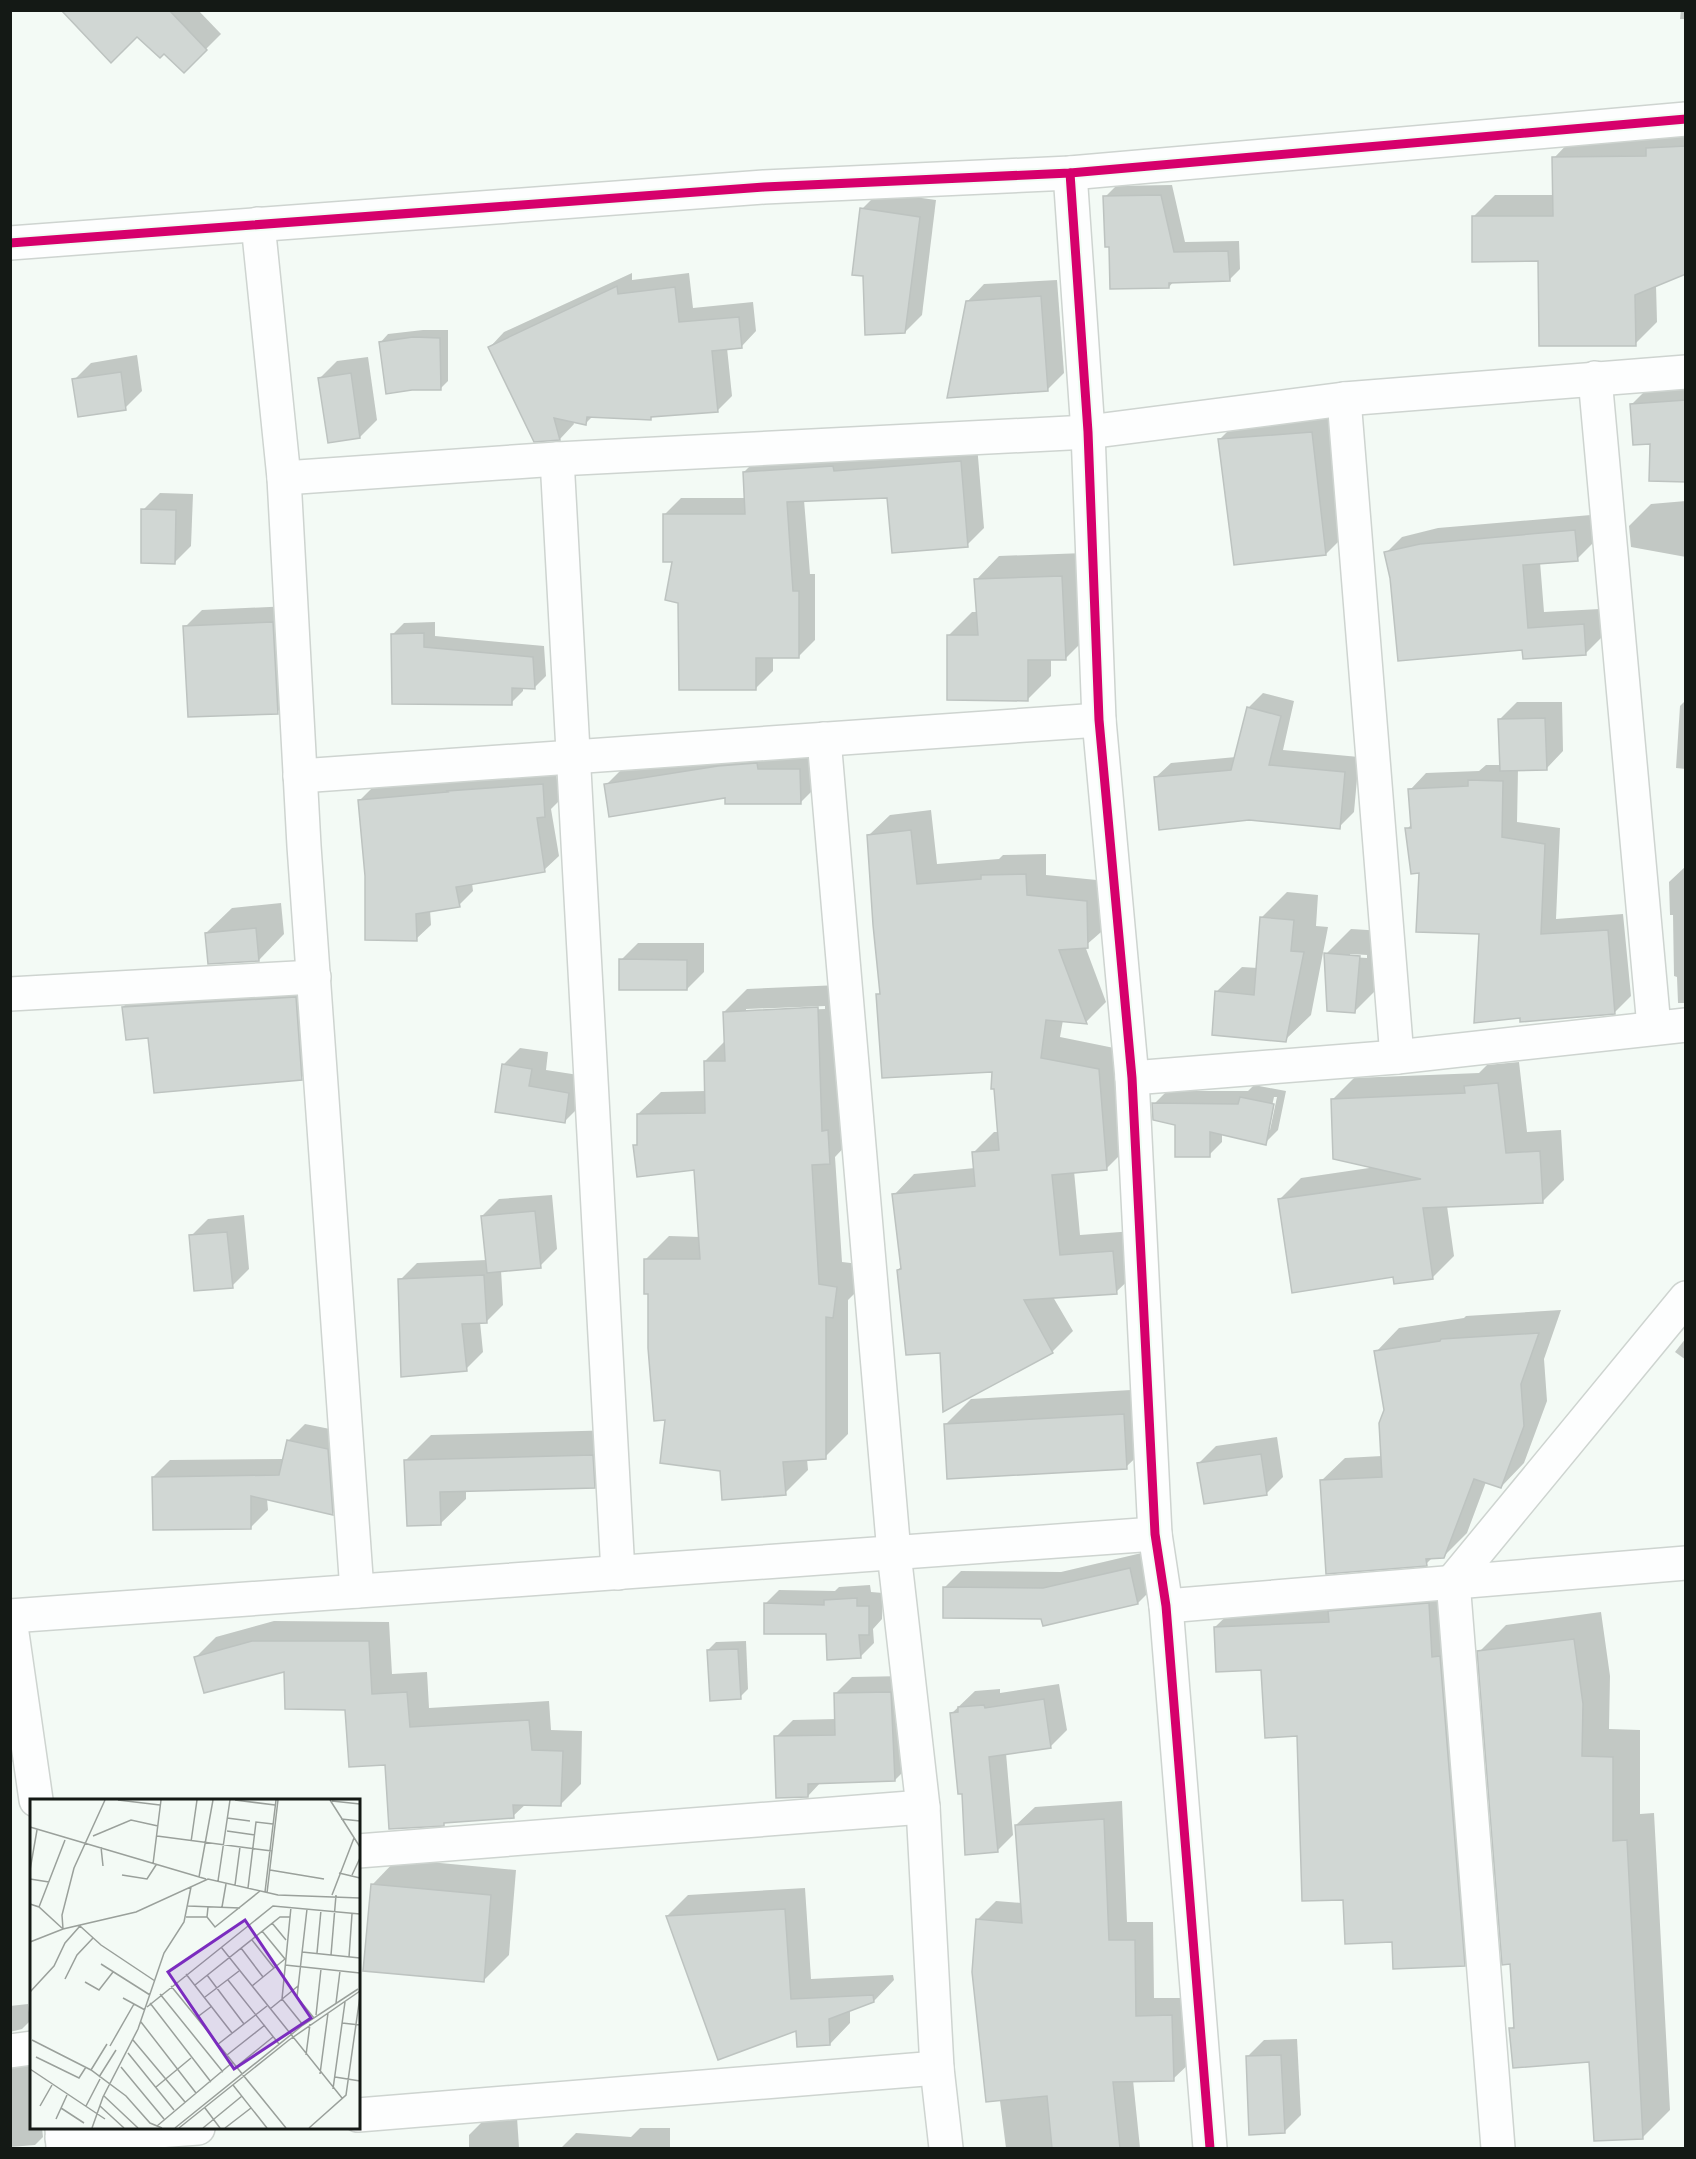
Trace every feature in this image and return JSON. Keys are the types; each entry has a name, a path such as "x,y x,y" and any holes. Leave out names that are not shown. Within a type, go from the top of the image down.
{"street":[{"path":"10,243 764,187 1070,172 1686,119"},
{"path":"1070,172 1088,432 1099,720 1132,1078 1155,1534 1166,1606 1210,2148"},
{"path":"258,224 284,478 300,776 357,1591"},
{"path":"284,478 557,459 1088,432 1344,399 1686,372"},
{"path":"1132,1078 1397,1057 1670,1026 1595,378"},
{"path":"1344,399 1397,1057"},
{"path":"557,459 618,1573"},
{"path":"300,776 1099,720"},
{"path":"824,739 894,1553 923,1807 937,2068 946,2148"},
{"path":"10,994 314,977"},
{"path":"1498,2148 1453,1581 1686,1298"},
{"path":"36,1799 10,1617 1155,1534"},
{"path":"1166,1606 1686,1563"},
{"path":"360,1851 923,1807"},
{"path":"10,2051 30,2048"},
{"path":"360,2115 937,2068"},
{"path":"62,2138 173,2129"}],"building":[{"path":"61,10 169,10 207,50 184,73 164,54 160,58 137,37 111,63"},
{"path":"1686,146 1686,274 1635,295 1636,346 1539,346 1538,261 1472,262 1472,216 1553,216 1552,157 1646,156 1646,148"},
{"path":"1161,195 1174,252 1228,251 1230,281 1169,283 1169,288 1110,289 1109,247 1105,247 1103,196"},
{"path":"860,208 920,217 905,333 865,335 863,276 852,275"},
{"path":"617,286 618,294 675,287 679,322 739,317 742,348 712,351 718,412 651,417 651,420 587,417 586,425 554,418 560,440 534,442 488,347"},
{"path":"1041,296 1048,391 947,398 966,301"},
{"path":"413,337 440,338 441,390 412,390 386,394 379,342"},
{"path":"121,372 126,410 78,417 72,379"},
{"path":"351,373 360,438 328,443 318,378"},
{"path":"1686,400 1686,482 1649,481 1650,444 1633,445 1630,404"},
{"path":"1312,432 1326,555 1234,565 1218,439"},
{"path":"961,461 968,547 892,553 887,498 787,502 793,591 799,591 799,658 756,658 756,690 679,690 678,603 665,600 672,562 663,562 663,514 745,514 743,472 833,466 834,471"},
{"path":"141,509 176,510 175,564 141,563"},
{"path":"1575,530 1578,561 1523,565 1528,628 1584,624 1586,655 1523,659 1522,650 1398,661 1390,578 1384,552 1420,544"},
{"path":"1062,576 1066,660 1028,660 1028,701 947,700 947,635 978,635 974,579"},
{"path":"273,622 278,714 188,717 183,626"},
{"path":"424,633 424,647 533,657 535,689 512,688 512,705 392,704 391,634"},
{"path":"1247,707 1281,716 1269,765 1345,772 1340,829 1249,820 1159,830 1154,777 1231,770"},
{"path":"1545,718 1547,770 1500,771 1498,719"},
{"path":"757,763 758,769 800,769 801,804 725,804 725,798 609,817 604,784 718,766"},
{"path":"1468,780 1503,781 1502,837 1545,844 1541,934 1608,930 1615,1014 1520,1022 1520,1018 1474,1023 1479,934 1416,932 1419,873 1411,874 1405,828 1411,828 1408,789 1468,786"},
{"path":"543,784 545,817 537,818 545,872 456,887 460,907 416,914 417,941 365,940 365,876 358,800"},
{"path":"911,830 917,884 981,879 981,875 1026,874 1027,895 1087,901 1088,948 1059,950 1087,1024 1046,1020 1041,1058 1099,1069 1107,1170 1052,1175 1060,1255 1113,1251 1117,1294 1024,1300 1053,1353 943,1412 940,1353 906,1355 897,1270 901,1269 892,1194 975,1186 972,1152 999,1150 994,1089 991,1089 992,1072 882,1078 876,994 880,994 867,835"},
{"path":"1260,917 1294,920 1291,951 1304,952 1286,1042 1212,1035 1215,991 1254,995"},
{"path":"256,928 259,961 208,964 205,933"},
{"path":"1324,953 1360,956 1355,1013 1327,1011"},
{"path":"619,959 687,960 687,990 619,990"},
{"path":"296,997 302,1080 154,1093 148,1038 126,1040 122,1007"},
{"path":"818,1007 822,1131 828,1130 830,1164 812,1165 819,1284 837,1287 833,1318 826,1317 826,1459 783,1462 786,1495 722,1500 720,1471 660,1463 665,1420 654,1421 648,1348 648,1294 644,1294 644,1259 700,1259 694,1170 637,1177 633,1145 637,1145 637,1114 705,1113 704,1061 725,1061 723,1012"},
{"path":"502,1064 532,1069 529,1086 569,1093 565,1123 495,1112"},
{"path":"1498,1083 1506,1153 1540,1151 1543,1203 1423,1208 1433,1279 1394,1284 1393,1277 1292,1293 1278,1199 1421,1179 1333,1159 1331,1099 1465,1093 1464,1086"},
{"path":"1240,1097 1274,1104 1266,1145 1210,1132 1210,1157 1175,1157 1175,1125 1153,1120 1152,1103 1238,1104"},
{"path":"535,1211 541,1268 487,1273 481,1216"},
{"path":"227,1232 233,1288 194,1291 189,1235"},
{"path":"484,1275 487,1323 462,1324 467,1371 401,1377 398,1279"},
{"path":"1539,1333 1521,1384 1524,1426 1501,1488 1474,1479 1444,1558 1426,1559 1427,1566 1326,1574 1320,1480 1382,1477 1379,1423 1384,1410 1374,1351 1441,1339"},
{"path":"1124,1414 1127,1469 947,1479 944,1424"},
{"path":"287,1440 328,1449 333,1515 251,1496 251,1529 153,1530 152,1477 279,1475"},
{"path":"1261,1454 1267,1495 1204,1504 1197,1463"},
{"path":"593,1455 595,1488 440,1492 441,1525 407,1526 404,1460"},
{"path":"1130,1568 1138,1604 1043,1626 1041,1619 943,1618 943,1587 1043,1588"},
{"path":"857,1598 857,1606 869,1606 869,1635 859,1635 861,1658 827,1660 826,1634 764,1634 764,1603 824,1605 824,1600"},
{"path":"1429,1603 1432,1657 1440,1656 1465,1966 1393,1969 1392,1942 1345,1944 1343,1900 1302,1901 1297,1736 1265,1738 1261,1670 1216,1672 1214,1627 1329,1622 1328,1611"},
{"path":"1574,1639 1583,1704 1582,1756 1613,1757 1613,1841 1627,1840 1643,2139 1594,2141 1589,2062 1513,2068 1509,2028 1514,2028 1510,1964 1502,1965 1477,1651"},
{"path":"252,1641 369,1641 372,1694 407,1692 410,1727 529,1720 532,1750 563,1751 561,1806 513,1805 514,1818 444,1823 444,1826 389,1829 385,1765 349,1767 345,1710 285,1709 284,1672 204,1693 194,1657"},
{"path":"738,1649 741,1699 710,1701 707,1650"},
{"path":"891,1692 895,1781 808,1784 808,1797 776,1798 774,1736 835,1735 834,1693"},
{"path":"1044,1699 1051,1748 989,1757 998,1852 965,1855 962,1794 958,1794 950,1713 958,1712 958,1707 984,1705 985,1708"},
{"path":"1104,1819 1109,1940 1135,1940 1136,2016 1172,2015 1174,2081 1113,2082 1120,2148 1052,2148 1047,2096 986,2102 972,1972 976,1919 1022,1923 1015,1825"},
{"path":"371,1884 491,1895 484,1982 363,1971"},
{"path":"785,1909 791,1999 873,1995 874,2002 829,2019 830,2045 797,2047 796,2031 718,2060 666,1916"},
{"path":"1281,2055 1285,2133 1249,2135 1246,2056"}],"cycle path":[{"path":"10,243 764,187 1070,173 1686,119"},
{"path":"1070,173 1088,432 1099,720 1132,1078 1155,1534 1166,1606 1210,2148"}]}
